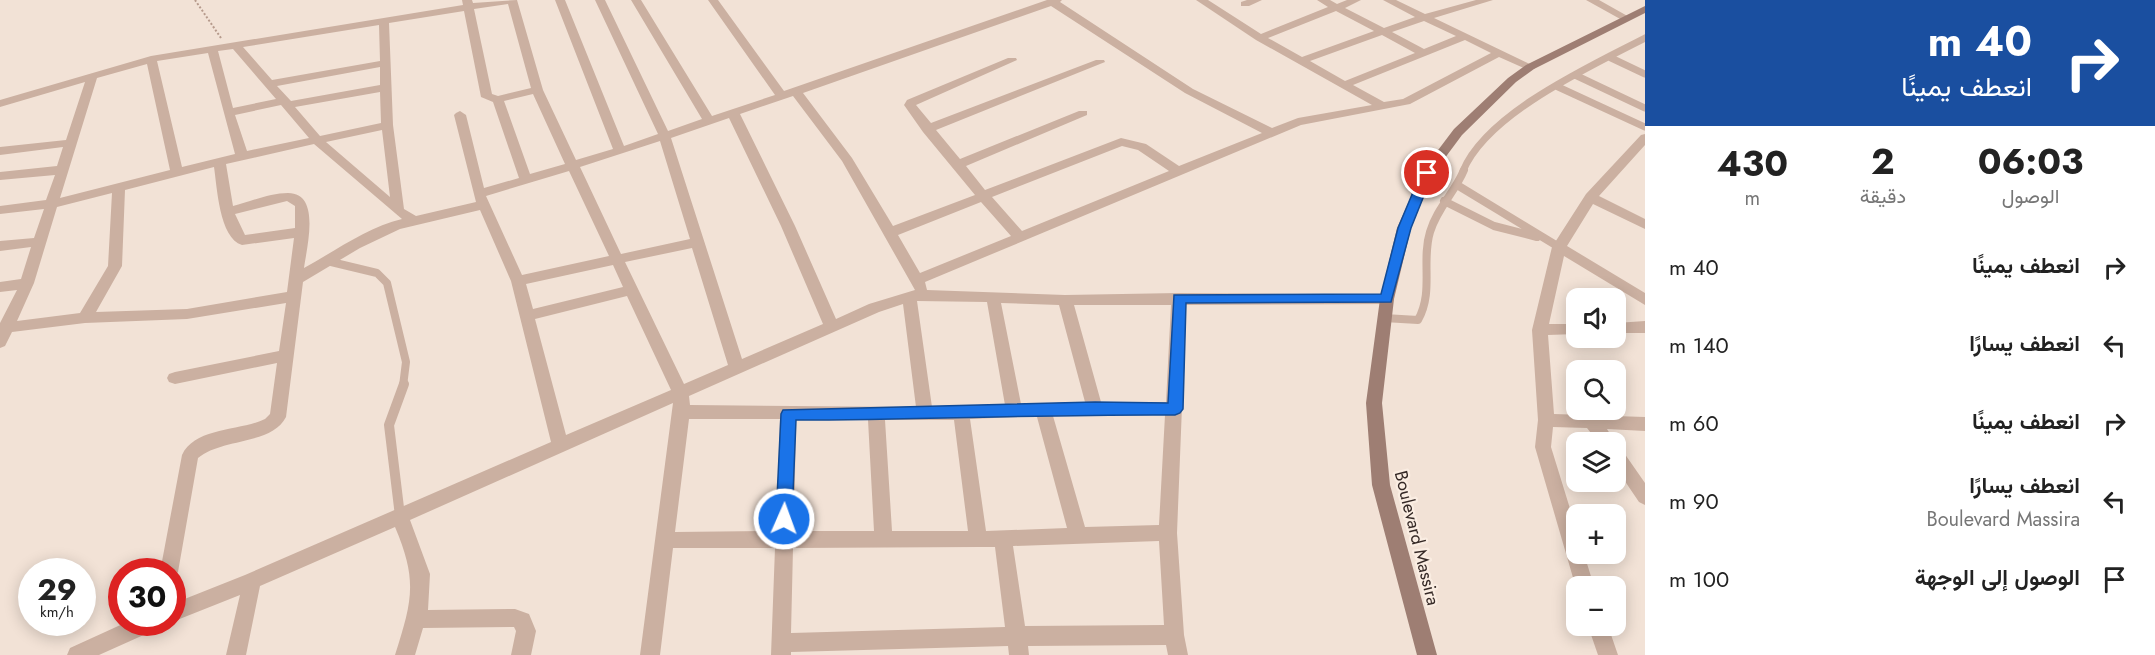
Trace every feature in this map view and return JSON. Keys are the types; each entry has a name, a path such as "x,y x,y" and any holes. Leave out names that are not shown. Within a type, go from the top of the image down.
{"main road":[{"name":"Boulevard Massira","path":"1427,655 1381,485 1374,403 1387,298 1404,228 1427,173 1458,132 1512,80 1530,67 1645,9"}],"street":[{"path":"0,111 4,102 151,59 468,4 512,0 537,90 631,290 681,404 650,655"},
{"path":"560,0 620,151"},
{"path":"600,0 665,137 737,369"},
{"path":"636,0 709,121"},
{"path":"713,0 782,96"},
{"path":"1201,0 1260,39 1384,107"},
{"path":"1245,4 1257,0"},
{"path":"1322,0 1424,53"},
{"path":"1260,39 1356,0"},
{"path":"1300,61 1468,2 1488,0"},
{"path":"1591,0 1626,18"},
{"path":"4,328 85,318 168,316 295,288 327,261 376,234 482,200 526,180 665,137 1055,1 1189,91 1272,133"},
{"path":"1397,2 1530,67"},
{"path":"468,4 487,97 498,99 537,90"},
{"path":"384,20 387,125 398,211"},
{"path":"1344,85 1466,36"},
{"path":"231,46 271,84 318,141 398,211 414,221"},
{"path":"212,49 242,156"},
{"path":"917,280 1272,133 1322,116 1406,102 1500,52"},
{"path":"151,59 177,174"},
{"path":"1012,60 912,100 910,105 927,129 1020,237"},
{"path":"927,129 1100,62"},
{"path":"271,84 386,63"},
{"path":"0,342 4,328 27,283 69,143 92,76"},
{"path":"228,112 387,87"},
{"path":"795,92 819,120 848,163 917,280 926,414"},
{"path":"498,99 526,180"},
{"path":"733,113 788,226 832,327"},
{"path":"957,165 1083,113"},
{"path":"460,115 482,200 518,281 561,447"},
{"path":"0,210 52,204 242,156 387,125"},
{"path":"889,232 1121,142 1142,147 1179,172"},
{"path":"0,151 69,143"},
{"path":"1582,576 1543,447 1546,420 1540,330 1553,243 1591,197 1642,144"},
{"path":"219,162 228,211 237,235 242,240 302,232"},
{"path":"0,176 62,170"},
{"path":"85,318 115,266 119,188"},
{"path":"172,558 190,454 196,447 208,441 274,423 278,417 302,232 302,205 297,199 287,197 228,211"},
{"path":"1591,197 1645,225"},
{"path":"0,246 39,242"},
{"path":"518,281 697,242"},
{"path":"1553,243 1645,300"},
{"path":"0,286 27,283"},
{"path":"527,316 631,290"},
{"path":"186,607 561,447 681,404 737,369 874,308 917,295 1065,300 1387,298"},
{"path":"993,298 1014,412"},
{"path":"1178,655 1174,635 1168,533 1179,298"},
{"path":"1065,300 1095,408"},
{"path":"1626,328 1645,327"},
{"path":"1540,330 1566,329"},
{"path":"175,378 287,356"},
{"path":"681,404 788,414 926,414 1095,408 1175,409"},
{"path":"1044,410 1078,536"},
{"path":"961,412 978,539"},
{"path":"788,414 781,649 1018,646 1174,635"},
{"path":"876,414 884,540"},
{"path":"1546,420 1645,424"},
{"path":"1592,422 1600,432"},
{"path":"1626,469 1645,497"},
{"path":"400,516 422,582 416,619 405,655"},
{"path":"665,540 978,539 1168,533"},
{"path":"1003,538 1018,646"},
{"path":"236,655 252,581"},
{"path":"416,619 515,618 522,621 526,631 521,655"},
{"path":"78,655 119,636"},
{"path":"1601,636 1608,655"}],"lane":[{"path":"1384,318 1409,321 1418,320 1422,314 1426,295 1427,239 1444,201 1457,185 1469,158 1482,143 1502,124 1556,86 1645,38"},
{"path":"1609,57 1645,74"},
{"path":"1575,75 1645,108"},
{"path":"1556,86 1645,127"},
{"path":"1457,185 1553,243"},
{"path":"1444,201 1494,226 1553,243"},
{"path":"327,261 377,273 383,276 387,283 406,362 403,389 389,425 400,516"}],"path":[{"path":"195,0 231,46"}],"route":[{"path":"784,519 788,414 926,414 1095,408 1175,409 1179,298 1387,298 1404,228 1427,173"}]}
